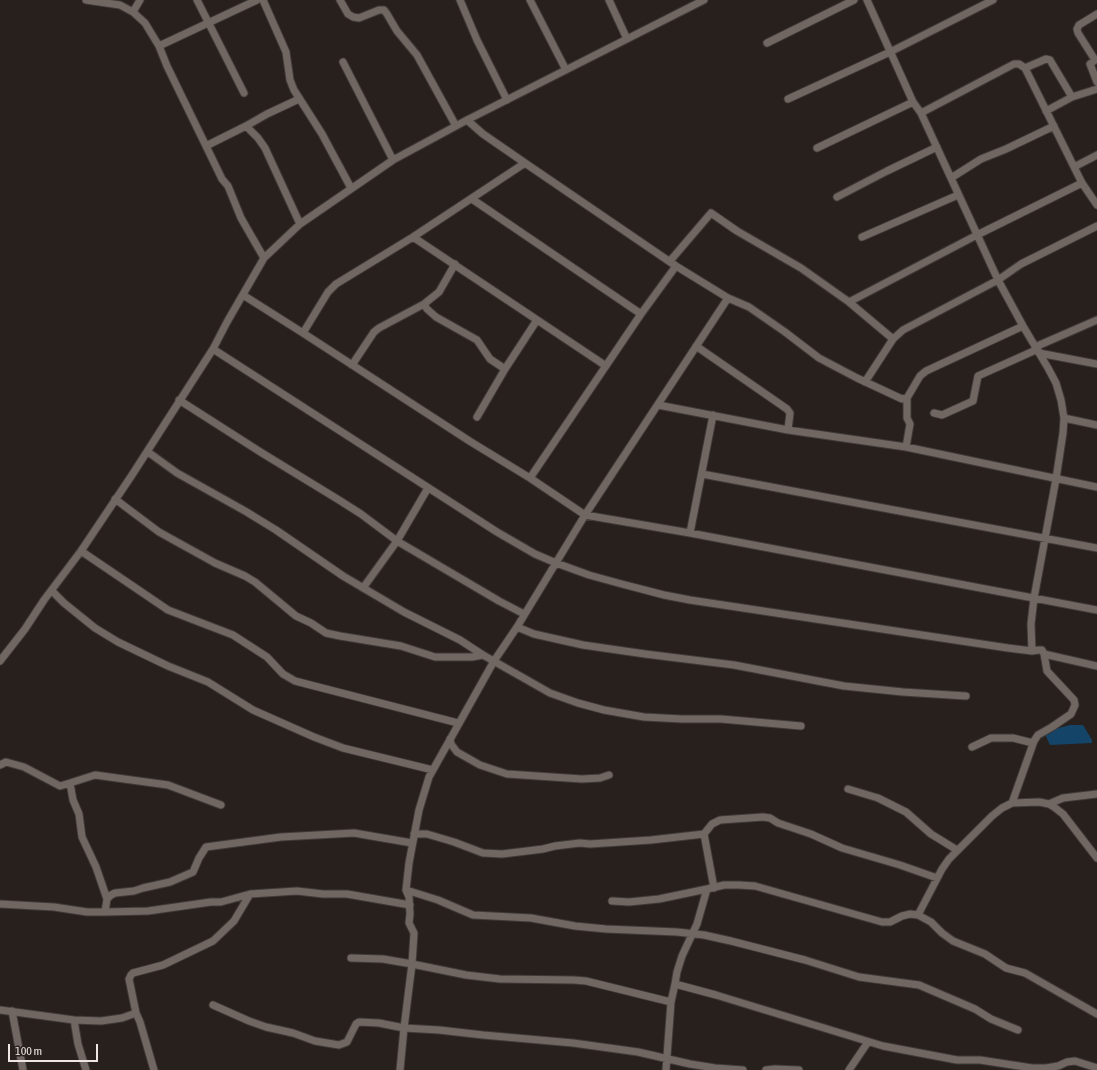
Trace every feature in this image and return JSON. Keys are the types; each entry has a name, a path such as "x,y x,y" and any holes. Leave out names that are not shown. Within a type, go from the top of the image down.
{"street":[{"path":"86,0 105,1 120,5 133,12 145,23 159,46 167,66 222,179 228,186 241,218 264,258"},
{"path":"133,12 140,0"},
{"path":"197,0 244,93"},
{"path":"159,46 257,0"},
{"path":"263,0 286,52 290,80 294,90 322,134 351,188"},
{"path":"340,0 348,14 353,17 359,18 379,10 384,10 397,31 417,55 456,126"},
{"path":"460,0 476,40 507,100"},
{"path":"530,0 566,70"},
{"path":"609,0 627,39"},
{"path":"0,661 81,551 148,452 179,400 213,349 264,258 300,224 393,160 467,120 704,0"},
{"path":"767,42 854,0"},
{"path":"867,0 913,102 921,112 998,280 1056,384 1061,400 1064,418 1056,480 1034,598 1031,624 1032,651"},
{"path":"788,99 890,52 993,0"},
{"path":"1097,14 1079,25 1077,29 1095,60 1090,64 1097,82"},
{"path":"1025,68 1046,59 1050,60 1072,97"},
{"path":"343,62 393,160"},
{"path":"921,112 1014,64 1019,64 1025,68 1082,183 1096,200"},
{"path":"1046,111 1072,97 1097,89"},
{"path":"206,146 299,99"},
{"path":"817,148 913,102"},
{"path":"467,120 483,134 525,163 673,263 728,298 749,308 785,332 819,358 902,399 907,398"},
{"path":"246,126 258,138 265,148 300,224"},
{"path":"951,178 1054,126"},
{"path":"837,197 936,147"},
{"path":"1074,167 1097,155"},
{"path":"303,333 328,292 336,284 413,237 525,163"},
{"path":"848,302 977,235 1082,183"},
{"path":"862,238 958,194"},
{"path":"472,199 641,314"},
{"path":"530,478 641,314 673,263 711,213 738,231 786,259 848,302 893,339"},
{"path":"865,382 893,339 903,330 998,280 1022,264 1097,226"},
{"path":"413,237 606,366"},
{"path":"352,365 374,332 424,304 439,292 455,264"},
{"path":"243,295 471,442 530,478 585,515 1097,610"},
{"path":"400,1070 414,933 409,923 410,905 409,896 406,890 412,843 419,810 429,777 494,661 517,627 585,515 728,298"},
{"path":"424,304 436,317 477,340 490,359 505,369"},
{"path":"477,417 505,369 537,320"},
{"path":"934,412 942,415 973,401 978,376 1037,350 1097,320"},
{"path":"906,447 910,424 907,418 907,398 923,373 1023,326"},
{"path":"696,346 787,409 790,413 788,430"},
{"path":"213,349 503,536 535,554 589,575 664,595 690,600 848,625 1032,651 1042,650 1047,671 1074,700 1075,706 1071,714 1038,736 1033,743 1012,803"},
{"path":"1037,350 1097,364"},
{"path":"179,400 262,454 345,504 397,541 524,614"},
{"path":"658,406 788,430 906,447 1056,480 1097,487"},
{"path":"690,534 712,415"},
{"path":"1064,418 1097,425"},
{"path":"148,452 177,473 276,530 342,576 404,612 460,640 482,655 550,692 578,703 604,710 644,717 720,719 801,726"},
{"path":"702,474 1097,548"},
{"path":"363,588 397,541 428,488"},
{"path":"115,499 160,532 215,563 255,582 296,616 311,623 326,633 401,646 435,657 472,657 482,655"},
{"path":"81,551 168,610 233,635 268,656 284,674 295,681 458,723"},
{"path":"52,591 64,603 95,628 118,642 168,666 208,682 253,710 343,748 433,770"},
{"path":"517,627 534,634 583,645 734,665 844,686 917,694 966,696"},
{"path":"1044,654 1097,666"},
{"path":"972,747 992,738 1013,738 1033,743"},
{"path":"450,739 451,744 457,752 480,765 507,774 587,779 600,778 609,775"},
{"path":"0,765 6,762 24,767 60,786 95,774 168,785 221,805"},
{"path":"70,783 73,800 79,814 82,837 96,867 107,899 105,912"},
{"path":"848,789 878,798 906,812 931,834 957,850"},
{"path":"1049,804 1063,798 1097,794"},
{"path":"918,915 945,864 957,850 992,816 1002,808 1012,803 1039,802 1049,804 1063,814 1097,858"},
{"path":"414,834 427,834 484,853 502,854 580,843 590,844 651,840 704,834 712,824 720,820 763,817 770,818 778,823 811,834 842,848 900,865 937,878"},
{"path":"107,899 115,893 134,891 170,882 193,872 206,847 280,837 354,833 412,843"},
{"path":"666,1070 671,1002 677,972 682,956 711,888 704,834"},
{"path":"612,901 629,902 659,899 711,888 739,885 755,886 882,922 890,922 910,914 918,915 931,922 953,941 985,954 1006,968 1025,973 1097,1014"},
{"path":"406,890 438,900 473,915 531,918 576,926 606,929 677,932 704,935 731,941 805,960 859,977 919,985 975,1009 991,1020 1018,1030"},
{"path":"0,904 54,907 87,912 148,911 221,902 250,894 297,891 347,894 410,905"},
{"path":"154,1070 136,1013 129,979 131,975 133,973 163,965 213,941 234,921 250,894"},
{"path":"351,958 383,959 500,980 586,981 671,1002"},
{"path":"675,984 883,1046 957,1060 980,1060 1032,1068 1046,1068 1075,1061 1097,1068"},
{"path":"213,1005 266,1027 293,1033 325,1044 339,1046 347,1042 356,1024 362,1021 404,1028 574,1043 638,1052 715,1068 742,1070"},
{"path":"0,1010 74,1020 101,1021 122,1018 136,1013"},
{"path":"12,1011 23,1070"},
{"path":"74,1020 78,1044 86,1070"},
{"path":"849,1070 868,1042"},
{"path":"766,1070 799,1070"}],"water":[{"path":"1070,725 1083,725 1092,740 1092,743 1050,745 1044,732"}]}
